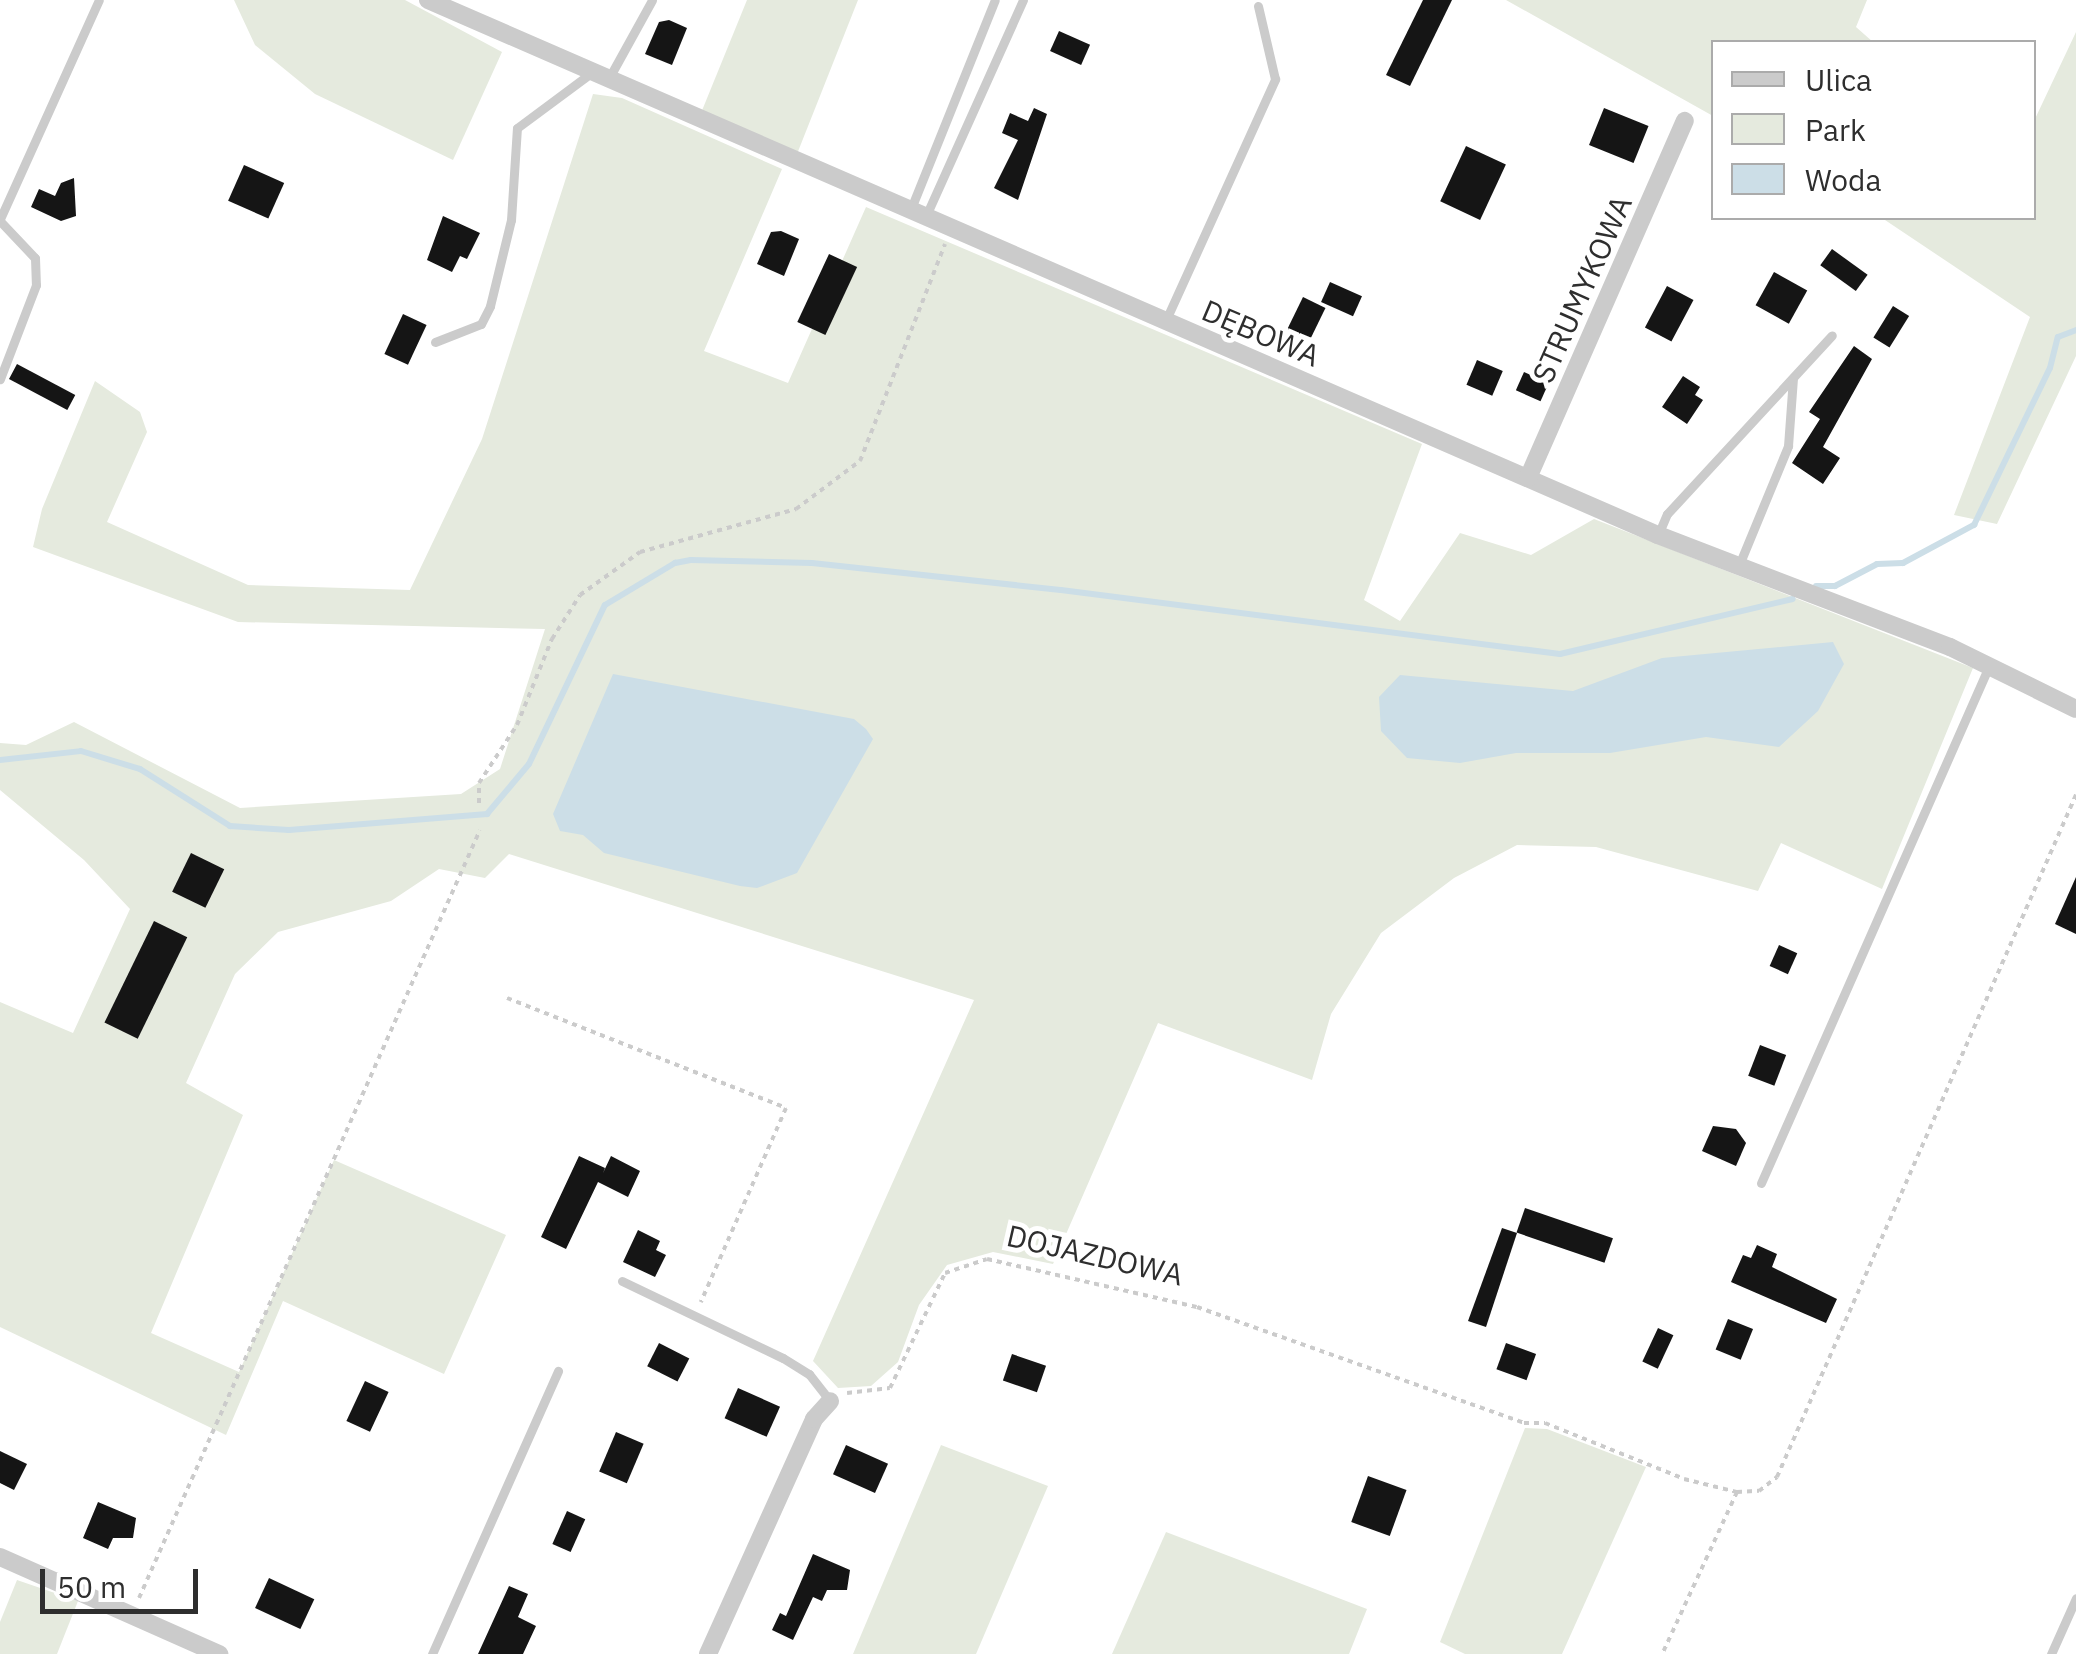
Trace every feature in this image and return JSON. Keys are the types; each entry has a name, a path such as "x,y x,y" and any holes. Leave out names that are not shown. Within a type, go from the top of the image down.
{"street":[{"name":"DĘBOWA","path":"441,3 917,217 1658,535 1990,666 2076,709"},
{"name":"STRUMYKOWA","path":"1528,478 1686,121"},
{"path":"708,1654 814,1419 830,1401"},
{"path":"0,1557 219,1654"}],"lane":[{"path":"0,380 36,285 35,258 0,220 100,0"},
{"path":"435,342 481,324 490,306 511,220 518,128 599,77 652,0"},
{"path":"917,217 996,0"},
{"path":"917,217 1023,0"},
{"path":"1165,322 1274,79 1258,6"},
{"path":"1658,535 1667,514 1832,335"},
{"path":"1739,565 1788,446 1793,378"},
{"path":"1761,1183 1990,666"},
{"path":"622,1281 783,1358 809,1374 830,1401"},
{"path":"432,1654 558,1371"},
{"path":"2052,1654 2076,1598"}],"path":[{"path":"479,803 479,783 517,725 552,639 580,595 640,552 796,509 860,461 951,229"},
{"path":"1662,1654 1737,1492 1759,1491 1777,1477 2076,796"},
{"path":"131,1616 480,830"},
{"path":"507,998 786,1108 695,1315"},
{"name":"DOJAZDOWA","path":"830,1401 890,1388 945,1273 986,1259 1197,1307 1453,1394 1684,1479 1737,1492"}],"green space":[{"path":"234,0 405,0 502,52 453,160 315,94 255,45"},
{"path":"747,0 858,0 797,154 701,113"},
{"path":"1506,0 1867,0 1856,27 1871,40 1711,40 1711,115"},
{"path":"2076,32 2076,356 1997,524 1954,515 2030,317 1885,220 2036,220 2036,117"},
{"path":"593,94 622,98 782,169 704,351 788,383 866,207 1422,444 1364,600 1400,621 1460,533 1531,555 1594,519 1973,668 1882,889 1781,843 1758,891 1596,847 1517,845 1454,878 1381,933 1331,1014 1312,1080 1158,1023 1053,1264 993,1252 947,1265 919,1305 898,1362 871,1386 838,1388 813,1361 974,1000 509,854 485,878 439,869 391,901 278,932 235,974 186,1083 243,1115 151,1333 239,1372 334,1160 506,1235 444,1374 283,1301 226,1435 0,1327 0,1002 73,1033 130,909 84,860 0,790 0,743 26,745 74,722 240,808 461,794 500,769 545,629 238,622 33,547 42,509 95,381 140,412 147,432 107,522 248,585 410,590 482,439"},
{"path":"1525,1428 1547,1429 1646,1467 1562,1654 1465,1654 1440,1642"},
{"path":"941,1445 1048,1486 976,1654 853,1654"},
{"path":"1166,1532 1367,1609 1349,1654 1112,1654"},
{"path":"17,1580 78,1601 57,1654 0,1654 0,1622"}],"water":[{"path":"1833,642 1844,664 1818,711 1779,747 1706,737 1610,753 1516,753 1460,763 1407,758 1381,731 1379,697 1400,675 1573,691 1662,658"},
{"path":"613,674 854,719 866,729 873,739 797,873 757,888 740,886 604,853 583,835 560,831 553,814"}],"building":[{"path":"1423,0 1452,0 1410,86 1386,75"},
{"path":"669,20 687,28 672,65 645,54 659,22"},
{"path":"1059,31 1090,45 1081,65 1050,51"},
{"path":"1034,108 1047,114 1018,200 994,188 1018,140 1002,133 1010,113 1028,121"},
{"path":"1604,108 1649,126 1634,163 1589,145"},
{"path":"1466,146 1506,165 1480,220 1440,201"},
{"path":"244,165 284,183 268,219 228,201"},
{"path":"74,178 76,216 61,221 31,207 39,189 55,196 61,183"},
{"path":"443,216 480,233 467,259 460,256 452,272 427,260"},
{"path":"781,231 799,239 784,276 757,264 771,232"},
{"path":"1832,249 1868,275 1856,291 1820,265"},
{"path":"829,254 857,267 825,335 797,322"},
{"path":"1774,272 1807,290 1789,324 1756,305"},
{"path":"1330,282 1362,296 1353,316 1321,302"},
{"path":"1667,286 1693,300 1671,342 1645,327"},
{"path":"1303,297 1325,308 1305,350 1282,339"},
{"path":"1893,306 1909,316 1890,347 1873,337"},
{"path":"403,314 427,325 408,365 384,354"},
{"path":"1854,346 1872,359 1823,447 1840,458 1823,484 1792,463 1820,419 1809,412"},
{"path":"1477,360 1503,371 1492,396 1466,385"},
{"path":"17,364 75,395 67,410 9,379"},
{"path":"1524,372 1549,383 1541,401 1516,390"},
{"path":"1683,376 1700,387 1695,395 1703,400 1687,424 1662,407"},
{"path":"191,853 224,869 205,908 172,892"},
{"path":"2076,877 2076,934 2055,924"},
{"path":"154,921 187,937 138,1039 104,1023"},
{"path":"1779,945 1797,953 1788,974 1770,966"},
{"path":"1760,1045 1786,1055 1774,1086 1748,1076"},
{"path":"1713,1126 1736,1129 1746,1143 1736,1166 1702,1151"},
{"path":"579,1156 605,1168 603,1173 611,1156 640,1171 628,1197 598,1182 566,1249 541,1237"},
{"path":"1525,1208 1613,1238 1604,1263 1517,1233"},
{"path":"1502,1228 1517,1233 1486,1327 1468,1321"},
{"path":"638,1230 660,1241 656,1250 666,1255 655,1277 623,1262"},
{"path":"1757,1245 1777,1254 1772,1267 1837,1299 1826,1323 1731,1282 1743,1255 1751,1258"},
{"path":"1728,1319 1753,1329 1741,1360 1716,1350"},
{"path":"1658,1328 1673,1335 1658,1369 1642,1362"},
{"path":"659,1343 689,1358 677,1382 647,1366"},
{"path":"1506,1343 1536,1354 1526,1380 1496,1369"},
{"path":"1012,1354 1046,1366 1037,1392 1003,1380"},
{"path":"365,1381 389,1392 370,1432 346,1421"},
{"path":"738,1388 780,1407 767,1437 725,1418"},
{"path":"616,1432 644,1444 627,1483 599,1472"},
{"path":"846,1445 888,1464 875,1493 833,1474"},
{"path":"0,1451 27,1464 14,1490 0,1483"},
{"path":"1368,1476 1407,1490 1390,1536 1351,1522"},
{"path":"98,1502 136,1518 133,1538 113,1538 108,1549 83,1538"},
{"path":"567,1511 585,1519 571,1552 552,1544"},
{"path":"813,1554 850,1570 847,1590 827,1590 822,1601 813,1597 793,1640 772,1630 780,1613 786,1616"},
{"path":"269,1578 314,1599 300,1629 255,1608"},
{"path":"509,1586 528,1594 518,1617 536,1626 523,1654 478,1654"}],"waterway":[{"path":"1816,586 1835,586 1877,564 1903,563 1974,525 2050,368 2058,337 2076,330"},
{"path":"0,760 81,751 140,769 230,826 289,830 487,814 529,764 605,605 675,563 691,560 812,563 1061,590 1560,654 1793,599"}]}
